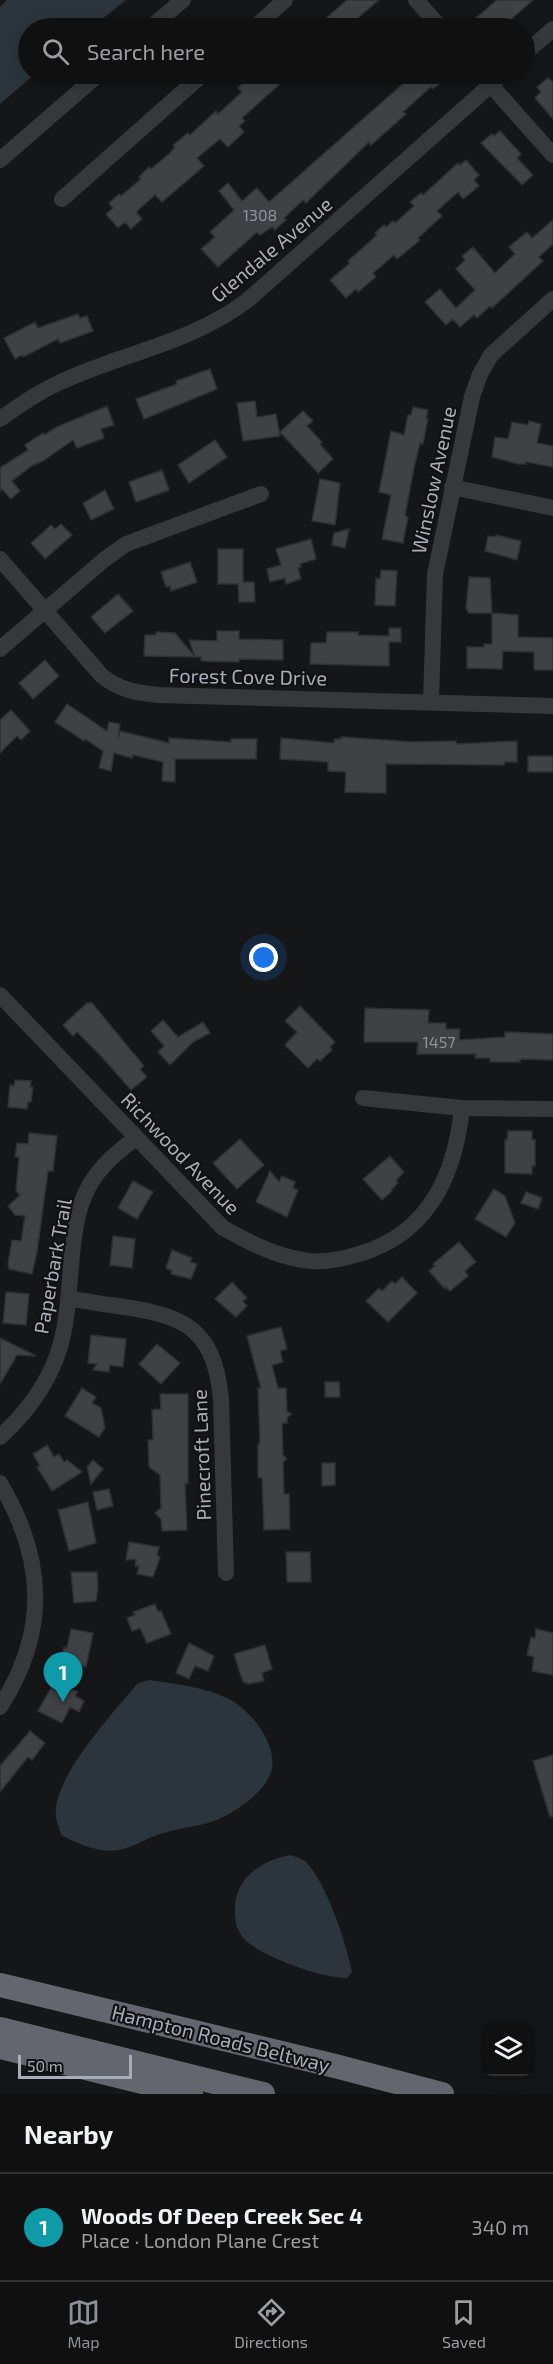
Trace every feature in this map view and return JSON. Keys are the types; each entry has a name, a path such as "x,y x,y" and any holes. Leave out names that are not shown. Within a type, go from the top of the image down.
{"highway":[{"name":"Hampton Roads Beltway","path":"0,1985 324,2063 442,2094"},
{"path":"0,2000 379,2094"},
{"path":"0,2029 263,2094"},
{"path":"0,2047 190,2094"}],"street":[{"path":"162,18 183,0"},
{"path":"265,18 285,0"},
{"path":"416,0 432,18"},
{"path":"535,45 553,29"},
{"path":"0,160 87,84"},
{"path":"62,199 192,84"},
{"name":"Glendale Avenue","path":"0,419 40,392 64,380 189,334 226,317 248,300 484,84"},
{"path":"497,84 553,155"},
{"name":"Winslow Avenue","path":"431,702 435,574 471,397 491,355 553,299"},
{"path":"452,488 553,508"},
{"path":"0,649 105,559 126,544 261,494"},
{"name":"Forest Cove Drive","path":"0,559 102,676 114,685 131,692 159,695 553,706"},
{"name":"Richwood Avenue","path":"0,995 223,1228 271,1252 305,1261 332,1261 378,1248 411,1226 437,1195 452,1163 462,1108"},
{"path":"363,1098 462,1108 553,1109"},
{"name":"Paperbark Trail","path":"0,1437 30,1406 47,1380 64,1330 74,1242 82,1199 104,1165 136,1138"},
{"name":"Pinecroft Lane","path":"68,1299 162,1313 182,1321 200,1338 210,1352 219,1379 221,1399 226,1573"},
{"path":"0,1483 11,1501 27,1540 36,1581 35,1611 27,1651 0,1707"}],"shaded area":[{"path":"7,0 126,0 104,18 18,18 18,84 23,84 0,104 0,7"},
{"path":"149,1680 220,1695 247,1712 263,1732 269,1744 272,1766 269,1777 248,1801 221,1818 159,1834 126,1848 101,1850 85,1846 61,1835 56,1817 57,1802 63,1784 73,1766 137,1684"},
{"path":"290,1855 307,1863 322,1885 349,1960 352,1972 347,1978 323,1975 279,1960 254,1947 239,1932 235,1918 235,1903 243,1882 258,1867"}],"building":[{"path":"347,0 379,0 358,18 326,18"},
{"path":"497,0 533,0 512,18 476,18"},
{"path":"548,78 553,82 553,119 535,98 541,92 537,87"},
{"path":"242,84 280,84 242,118 245,121 239,126 244,132 228,147 220,139 197,158 204,166 162,202 155,195 136,212 142,219 131,229 125,222 118,228 106,214 113,208 109,203 141,179 139,177 149,167 151,169 169,154 175,147 173,145 188,133 190,135 216,111 218,114 242,92 238,88"},
{"path":"403,84 439,84 433,89 431,87 403,112 406,114 371,145 369,142 306,203 303,200 275,230 272,227 260,235 257,232 218,267 201,249 215,237 210,232 234,210 219,191 228,183 242,201 257,188 269,202"},
{"path":"500,131 521,154 517,158 533,175 522,185 481,143"},
{"path":"466,160 479,175 474,180 479,186 463,199 458,192 437,211 442,216 418,238 420,240 397,259 394,255 373,273 376,277 358,292 356,289 346,298 330,280 350,263 348,261 377,235 375,233 384,225 386,227 393,221 395,223 414,206 410,202 421,193 423,195 458,163 460,165"},
{"path":"553,220 553,244 539,257 543,261 492,308 490,306 477,318 474,315 460,327 453,319 446,325 425,302 440,289 456,308 475,290 456,269 465,260 462,256 473,247 495,273 515,254 509,247 527,232 532,238"},
{"path":"78,314 80,318 87,316 93,331 60,343 58,339 23,357 22,355 15,359 4,338 35,322 38,328"},
{"path":"210,369 217,389 144,419 136,399"},
{"path":"255,401 257,417 276,414 280,436 243,441 237,403"},
{"path":"107,406 114,425 101,429 104,438 77,448 73,440 12,481 20,491 11,499 2,489 0,491 0,468 28,450 25,445 43,433 44,435 57,427"},
{"path":"413,407 428,410 426,418 428,419 423,444 420,443 414,468 405,516 408,517 403,543 382,539 391,495 379,492 391,431 404,435 408,415 411,415"},
{"path":"303,411 313,421 307,426 322,442 320,444 333,459 318,473 280,432"},
{"path":"529,421 541,424 537,443 553,446 553,467 526,462 526,464 518,464 492,457 495,437 508,439 512,422 528,425"},
{"path":"215,440 227,457 189,483 178,465"},
{"path":"162,470 169,490 136,502 129,482"},
{"path":"320,479 340,483 335,525 312,521"},
{"path":"105,490 114,509 91,520 83,503"},
{"path":"61,524 72,535 45,559 31,543 51,525 55,529"},
{"path":"349,529 345,548 332,545 334,533"},
{"path":"496,535 521,541 517,560 485,551 488,536 496,537"},
{"path":"311,539 316,559 300,564 301,567 298,568 301,579 286,584 285,578 270,582 267,569 281,565 276,549"},
{"path":"218,549 243,549 243,582 254,582 255,602 239,602 238,584 218,584"},
{"path":"190,562 197,582 171,591 170,586 166,587 161,572"},
{"path":"381,570 397,571 395,606 375,605 376,578 380,579"},
{"path":"469,577 490,578 492,613 468,613 466,609"},
{"path":"118,594 133,611 105,633 91,617"},
{"path":"492,613 518,615 518,637 553,638 553,670 534,670 534,652 503,651 502,669 467,668 467,647 484,647 484,644 492,644"},
{"path":"389,628 401,628 401,642 389,642 389,666 310,664 311,643 326,643 327,632 358,632 358,635 389,636"},
{"path":"217,631 239,631 239,639 283,640 283,660 201,661 201,657 195,657 189,640 217,641"},
{"path":"156,632 175,633 195,657 144,656 145,635 156,635"},
{"path":"45,660 59,676 33,699 19,683"},
{"path":"67,704 107,731 109,722 120,724 118,739 120,731 169,743 169,738 231,742 231,739 257,739 256,759 175,759 175,782 162,781 163,762 133,755 132,758 114,753 111,771 99,768 103,751 55,722"},
{"path":"11,710 30,731 21,740 17,736 0,753 0,720"},
{"path":"341,737 413,742 456,741 456,744 517,741 517,762 504,762 504,765 386,764 386,793 373,793 345,792 346,772 328,771 328,762 280,759 281,738 334,743 334,739 341,739"},
{"path":"528,756 553,756 553,772 528,772"},
{"path":"87,1003 92,1003 144,1066 140,1069 147,1077 131,1090 77,1032 73,1036 63,1025"},
{"path":"300,1006 335,1042 330,1047 332,1050 308,1068 285,1045 297,1032 285,1021"},
{"path":"365,1008 429,1010 428,1023 446,1023 446,1029 460,1029 459,1040 505,1037 505,1032 553,1034 553,1060 520,1059 520,1062 490,1062 490,1058 475,1058 476,1054 417,1054 418,1042 364,1042"},
{"path":"163,1020 178,1037 203,1022 210,1033 193,1042 170,1065 158,1052 164,1046 151,1031"},
{"path":"15,1080 31,1081 30,1087 33,1087 31,1102 28,1102 27,1109 8,1107 10,1085 14,1086"},
{"path":"508,1131 532,1131 532,1140 535,1140 535,1166 532,1166 532,1174 505,1173 505,1140 507,1140"},
{"path":"29,1133 57,1136 53,1171 48,1171 32,1274 9,1269 8,1264 12,1240 21,1241 25,1216 15,1215 8,1206 20,1195 16,1191 19,1157 15,1157 17,1143 28,1144"},
{"path":"240,1139 264,1165 237,1189 213,1163"},
{"path":"390,1156 404,1172 396,1180 398,1183 392,1191 382,1200 363,1179"},
{"path":"270,1171 279,1182 282,1176 295,1182 293,1188 298,1190 287,1217 256,1202"},
{"path":"133,1181 153,1192 137,1219 118,1208"},
{"path":"494,1189 505,1196 515,1223 506,1237 475,1219"},
{"path":"526,1192 542,1198 538,1209 521,1203"},
{"path":"113,1236 135,1239 132,1268 110,1265"},
{"path":"459,1242 476,1262 465,1271 468,1276 450,1291 446,1287 445,1289 429,1271 435,1266 433,1264"},
{"path":"172,1250 192,1258 190,1262 197,1264 191,1279 171,1274 172,1271 166,1268"},
{"path":"402,1277 417,1293 388,1322 366,1301 379,1288 382,1291 392,1281 395,1284"},
{"path":"232,1282 247,1298 243,1301 247,1306 236,1317 215,1299"},
{"path":"6,1292 29,1294 26,1325 3,1323"},
{"path":"281,1327 287,1349 280,1351 283,1362 272,1365 278,1388 286,1388 287,1411 291,1414 287,1418 287,1423 282,1423 283,1455 287,1459 283,1462 284,1494 289,1494 290,1529 264,1530 262,1478 258,1478 258,1444 260,1443 258,1388 261,1388 247,1336"},
{"path":"91,1335 126,1339 123,1367 110,1365 109,1372 93,1370 97,1364 88,1363"},
{"path":"0,1338 36,1356 17,1355 0,1384"},
{"path":"157,1344 180,1363 161,1384 139,1364"},
{"path":"325,1382 339,1382 340,1397 325,1397"},
{"path":"82,1388 96,1397 92,1403 101,1408 105,1428 99,1437 65,1416"},
{"path":"160,1394 188,1394 188,1483 185,1484 187,1530 162,1531 161,1519 155,1513 161,1508 160,1475 149,1467 148,1440 153,1440 152,1410 161,1409"},
{"path":"47,1445 54,1457 59,1454 64,1462 67,1460 82,1472 52,1491 37,1467 40,1466 33,1454"},
{"path":"93,1460 103,1469 91,1484 87,1467"},
{"path":"322,1463 335,1463 335,1485 322,1486"},
{"path":"109,1489 113,1506 97,1510 93,1492"},
{"path":"88,1502 96,1543 69,1551 58,1510"},
{"path":"129,1542 159,1547 157,1556 160,1557 153,1577 137,1574 139,1566 135,1566 136,1559 126,1560"},
{"path":"286,1552 310,1552 311,1582 287,1582"},
{"path":"71,1572 97,1572 96,1601 74,1603"},
{"path":"155,1604 158,1612 161,1611 171,1634 147,1643 140,1628 132,1631 127,1618 135,1615 133,1612"},
{"path":"71,1629 93,1633 86,1667 61,1661 64,1647 67,1648"},
{"path":"536,1629 553,1633 553,1675 532,1671 534,1657 527,1655 531,1637 535,1638"},
{"path":"189,1643 214,1656 208,1671 195,1666 189,1679 176,1673"},
{"path":"265,1645 272,1669 262,1673 264,1681 248,1684 243,1682 234,1654"},
{"path":"57,1682 78,1692 75,1696 84,1701 79,1712 70,1707 62,1723 38,1711"},
{"path":"30,1731 45,1743 32,1760 28,1757 0,1792 0,1766"},
{"path":"553,1755 553,1816 550,1817 533,1761"}],"place":[{"name":"Woods Of Deep Creek Sec 4","path":"63,1702"}]}
